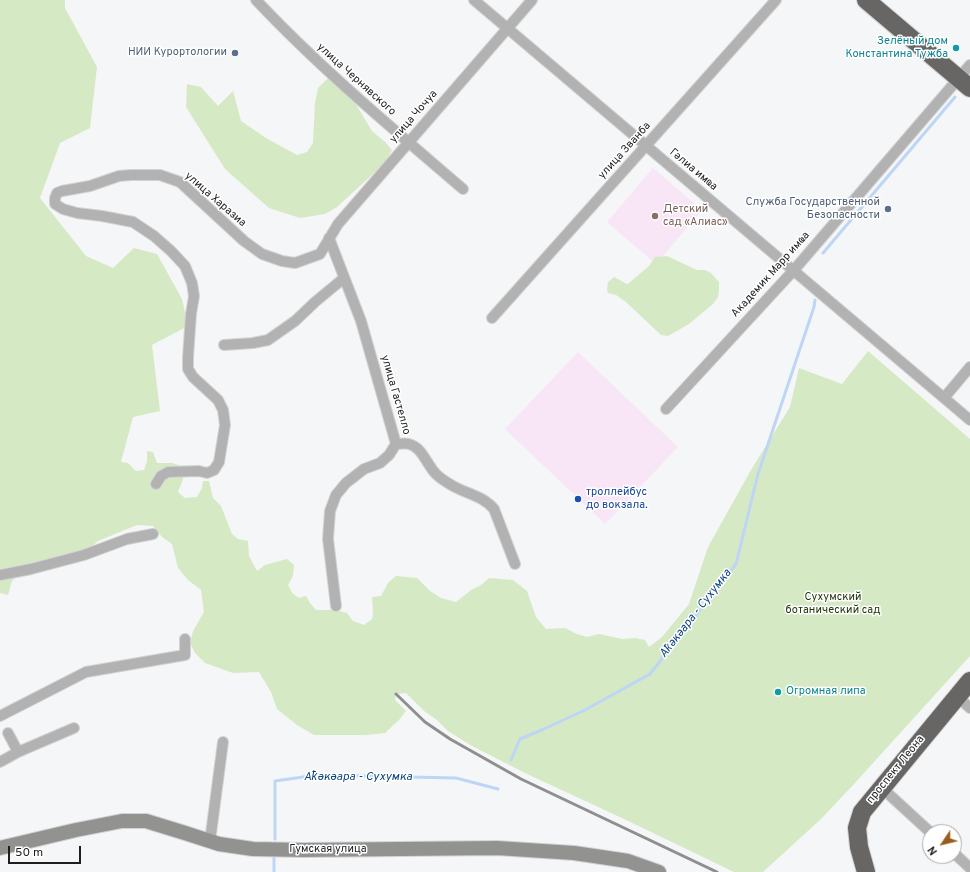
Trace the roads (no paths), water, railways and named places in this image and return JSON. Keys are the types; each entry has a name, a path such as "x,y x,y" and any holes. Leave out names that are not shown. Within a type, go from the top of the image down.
{"highway":[{"path":"866,0 964,83"},
{"name":"проспект Леона","path":"866,872 859,847 857,828 862,812 956,696 970,681"}],"street":[{"name":"улица Чернявского","path":"256,0 304,50 462,189"},
{"name":"Гәлиа имҩа","path":"474,0 970,420"},
{"name":"улица Чочуа","path":"320,254 338,224 532,0"},
{"name":"улица Званба","path":"492,318 776,0"},
{"name":"Академик Марр имҩа","path":"666,409 964,83 970,65"},
{"name":"улица Харазиа","path":"156,484 161,476 168,472 199,471 207,473 214,470 219,462 225,425 223,410 218,400 193,377 188,369 191,314 194,296 192,283 185,266 154,236 133,222 77,213 63,209 55,204 57,193 90,186 119,176 160,175 180,182 244,241 262,254 282,261 295,263 320,254"},
{"name":"улица Гастелло","path":"329,238 361,321 396,444 389,455 380,463 364,470 346,483 336,495 330,511 328,539 336,606"},
{"path":"224,345 253,343 268,340 295,322 315,302 344,278"},
{"path":"944,398 970,367"},
{"path":"396,444 409,444 416,448 436,474 458,488 480,497 490,504 494,509 515,564"},
{"path":"0,575 31,569 84,554 127,538 153,534"},
{"path":"0,716 86,672 185,655 185,639"},
{"path":"956,696 970,708"},
{"path":"0,762 18,752 74,728"},
{"path":"8,734 18,752"},
{"path":"210,841 222,742"},
{"path":"882,788 922,825"},
{"name":"Гумская улица","path":"0,848 76,830 122,822 146,821 219,844 253,849 311,850 497,848 574,853 628,861 659,872"},
{"path":"962,860 970,868"}],"waterway":[{"name":"Аҟәкәара - Сухумка","path":"823,253 955,97"},
{"name":"Аҟәкәара - Сухумка","path":"511,760 520,739 585,710 650,674 736,564 758,474 814,307 815,300"},
{"name":"Аҟәкәара - Сухумка","path":"275,839 275,781 317,775 456,778 498,789"},
{"name":"Аҟәкәара - Сухумка","path":"274,858 274,872"}],"railway":[{"path":"396,694 425,722 450,739 521,779 717,872"}],"place":[{"name":"Зелёный дом Константина Тужба","path":"956,48"},
{"name":"НИИ Курортологии","path":"235,53"},
{"name":"Служба Государственной Безопасности","path":"888,209"},
{"name":"Детский сад «Алиас»","path":"655,216"},
{"name":"троллейбус до вокзала.","path":"578,499"},
{"name":"Огромная липа","path":"778,692"}],"park label":[{"name":"Сухумский ботанический сад","path":"833,604"}]}
